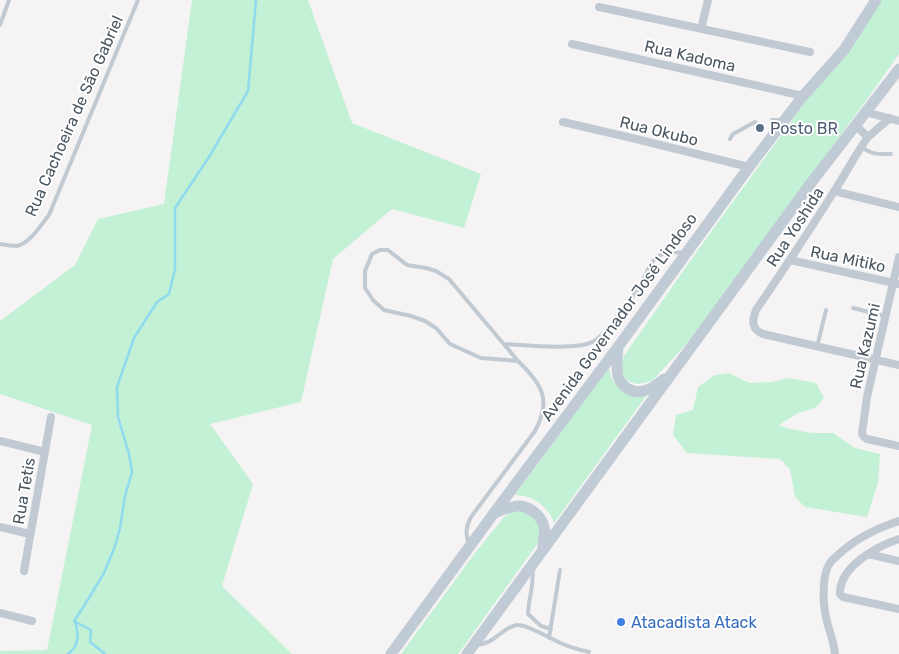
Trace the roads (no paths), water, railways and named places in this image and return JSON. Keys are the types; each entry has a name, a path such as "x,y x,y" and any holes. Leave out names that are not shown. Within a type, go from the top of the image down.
{"main road":[{"name":"Avenida Governador José Lindoso","path":"391,654 784,120 844,50 876,0"},
{"path":"466,654 811,183 899,70"},
{"path":"618,347 618,378 624,386 632,391 642,392 654,387 669,376"},
{"path":"494,513 520,506 532,510 544,526 542,549"}],"street":[{"path":"701,29 708,0"},
{"path":"599,8 810,52"},
{"name":"Rua Kadoma","path":"572,44 803,96"},
{"path":"865,112 899,121"},
{"name":"Rua Yoshida","path":"817,346 758,332 754,328 753,318 756,310 790,260 861,146 868,137 890,118"},
{"name":"Rua Okubo","path":"563,122 725,157 749,167"},
{"path":"855,125 868,137"},
{"path":"834,191 899,207"},
{"name":"Rua Kazumi","path":"899,257 896,283 885,316 867,397 862,433 867,439 899,446"},
{"name":"Rua Mitiko","path":"790,260 896,283"},
{"path":"817,346 899,365"},
{"name":"Rua Tetis","path":"24,571 51,417"},
{"path":"0,441 45,452"},
{"path":"835,654 825,613 825,573 829,563 854,542 886,525 899,521"},
{"path":"0,527 30,534"},
{"path":"899,539 862,558 850,570 840,590 840,594 843,597 899,609"},
{"path":"868,554 899,561"},
{"path":"0,613 32,621"}],"lane":[{"path":"0,25 9,0"},
{"name":"Rua Cachoeira de São Gabriel","path":"0,244 17,246 30,239 49,215 138,0"},
{"path":"772,120 784,120"},
{"path":"730,139 733,134 755,122"},
{"path":"861,146 875,154 891,154"},
{"path":"469,547 465,535 466,526 535,431 541,420 544,398 527,370 448,279 436,271 407,265 388,250 380,250 372,254 364,271 366,288 373,300 384,310 425,321 436,328 450,344 481,358 518,361"},
{"path":"504,344 582,346 594,341 606,331 634,294 655,259 673,252 686,253"},
{"path":"853,308 885,316"},
{"path":"817,346 826,310"},
{"path":"533,562 528,614 541,626 551,629"},
{"path":"549,638 560,570"},
{"path":"474,644 486,644 518,624 574,649 590,652"}],"waterway":[{"path":"74,621 104,573 115,546 132,472 129,454 118,417 117,387 134,338 157,302 169,294 175,269 175,208 209,157 248,91 256,0"},
{"path":"74,621 91,630 90,642 105,654"},
{"path":"68,654 74,649 77,642 75,622"}],"place":[{"name":"Posto BR","path":"760,128"},
{"name":"Atacadista Atack","path":"621,622"}]}
